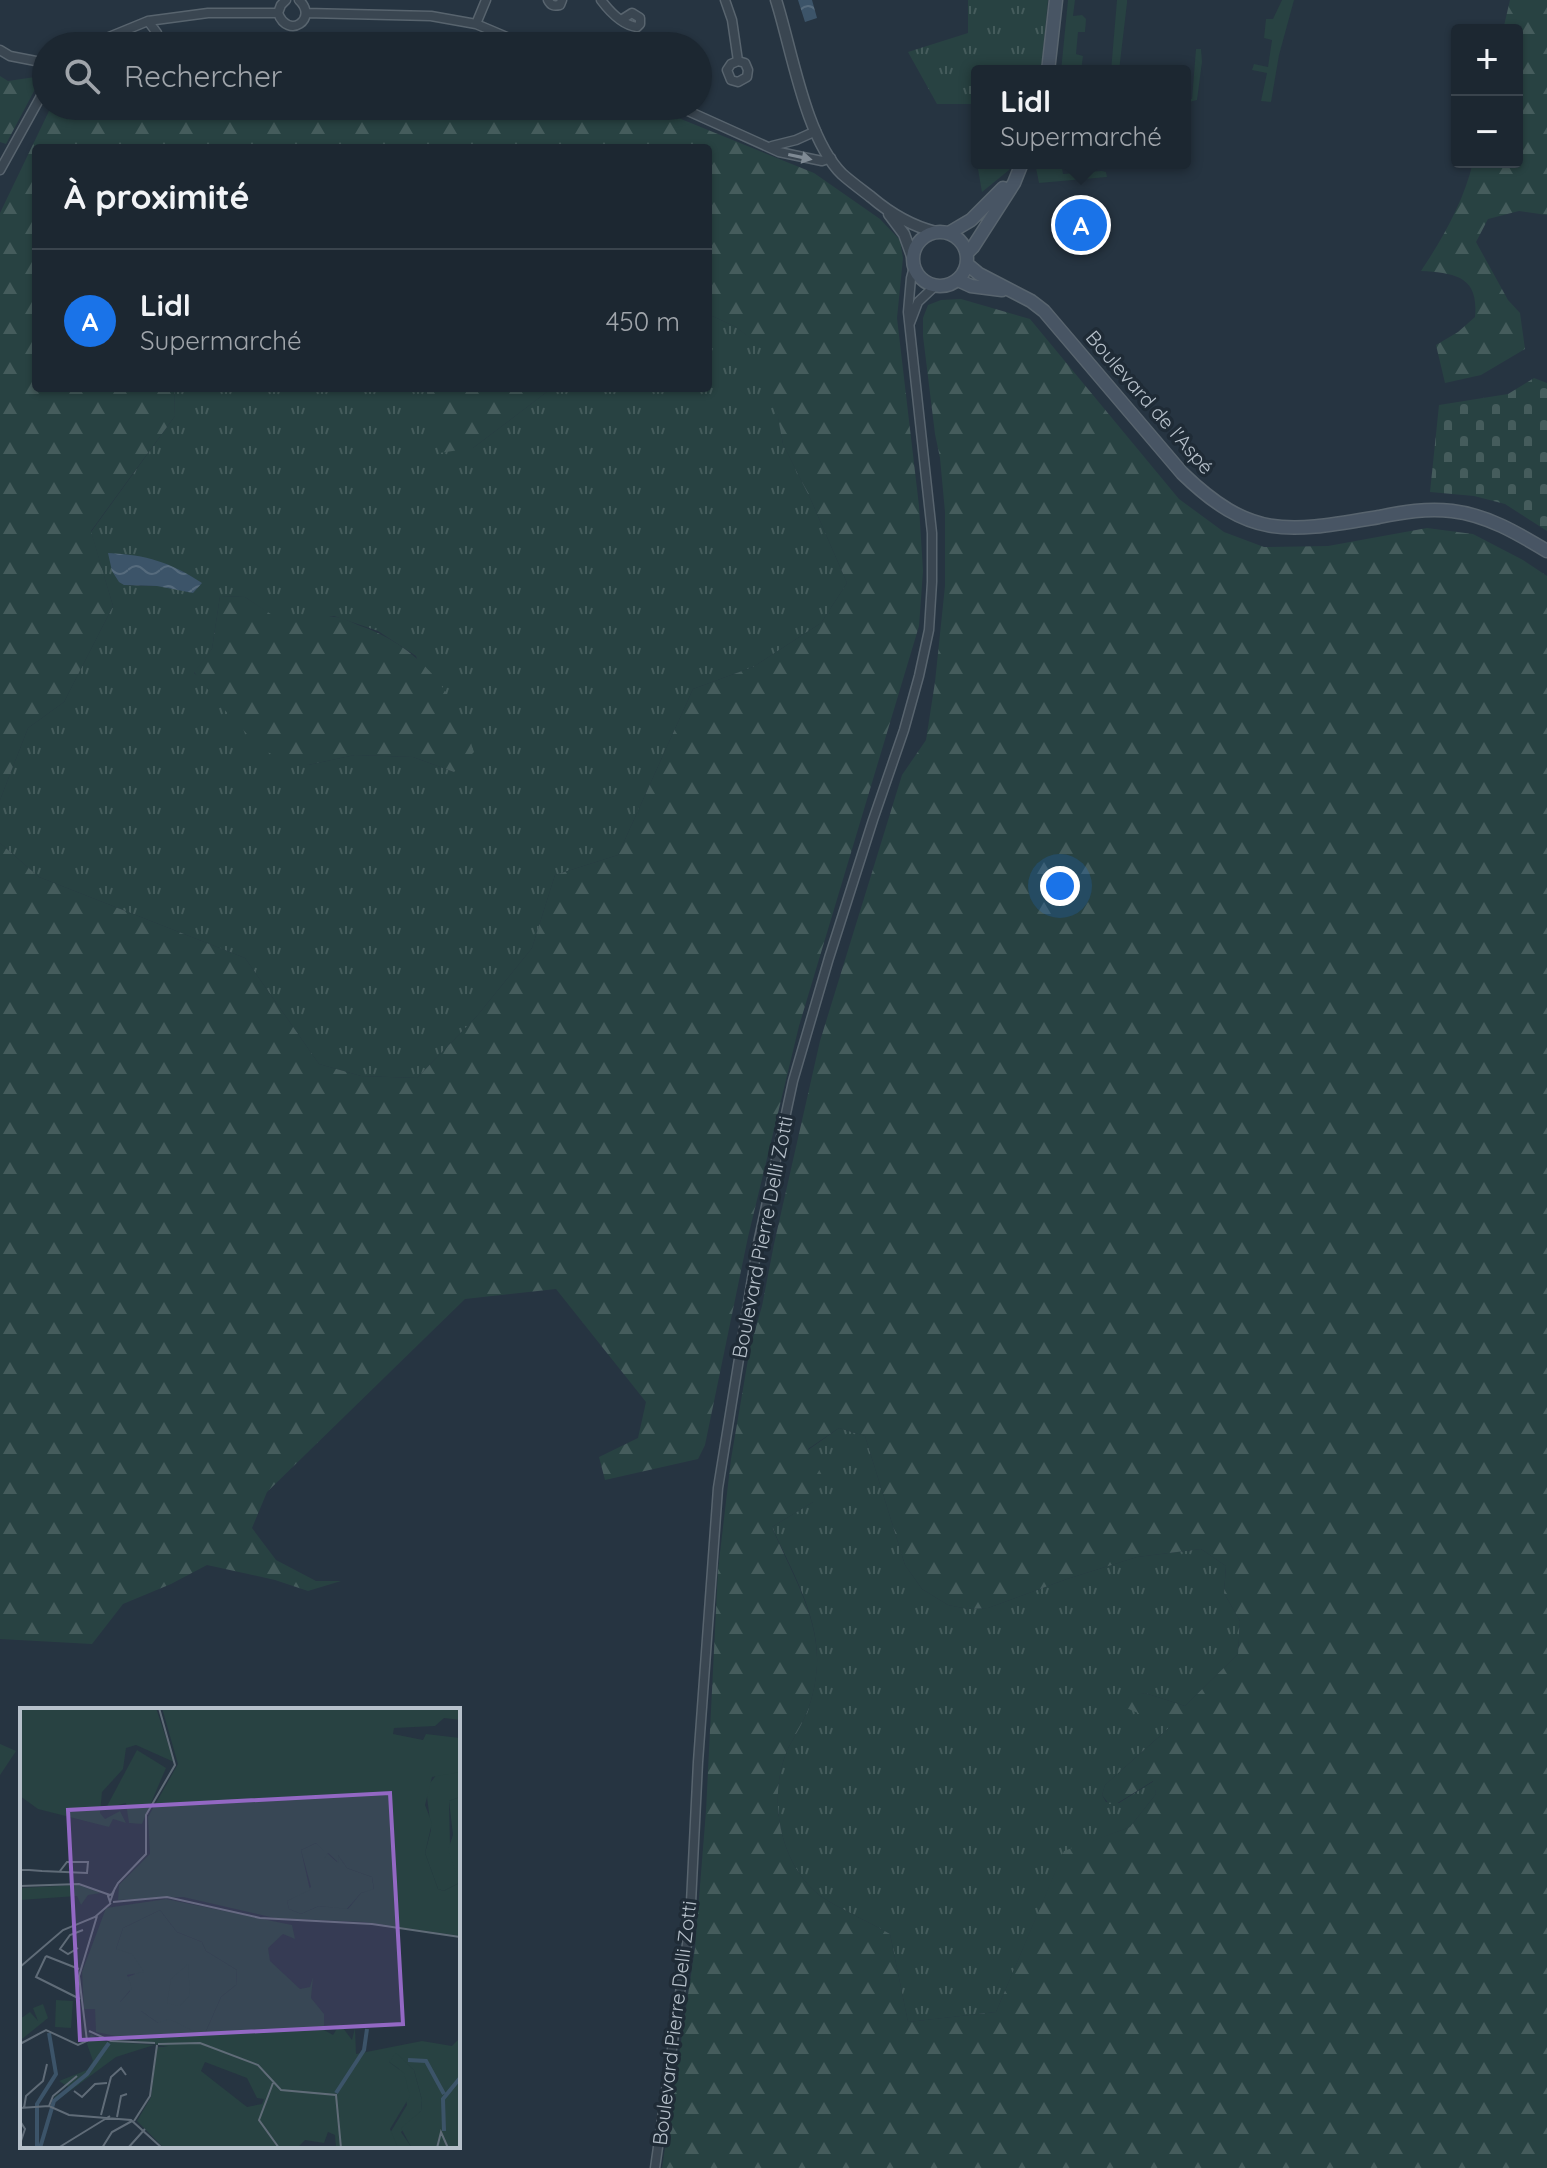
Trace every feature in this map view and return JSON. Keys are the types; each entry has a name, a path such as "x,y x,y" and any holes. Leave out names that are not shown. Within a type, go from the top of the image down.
{"main road":[{"path":"1049,65 1056,0"},
{"path":"1018,169 998,195 971,220 927,236 920,242 915,250 914,263 922,279 935,286 947,286 958,280 973,247 1020,169"},
{"path":"942,233 960,241 967,258"},
{"name":"Boulevard de l'Aspé","path":"967,258 979,274 1044,311 1182,473 1225,510 1274,527 1303,528 1331,526 1416,510 1448,510 1488,519 1547,551"},
{"name":"Boulevard de l'Aspé","path":"958,280 971,286 1010,290"}],"street":[{"path":"286,0 278,13 282,22 290,26 303,22 305,6 299,0"},
{"path":"476,24 486,0"},
{"path":"548,0 555,6 560,5 562,0"},
{"path":"601,0 621,20"},
{"path":"725,0 732,20 738,61"},
{"path":"776,0 816,131 831,158 841,172 885,209 915,227 942,233"},
{"path":"117,32 148,21 208,13 278,13"},
{"path":"306,13 431,16 476,24 495,32"},
{"path":"148,21 156,32"},
{"path":"0,50 10,56 32,60"},
{"path":"0,170 32,112"},
{"path":"707,120 793,156 822,161 831,158"},
{"path":"771,146 816,131"},
{"path":"885,209 904,234 914,263"},
{"name":"Boulevard Pierre Delli Zotti","path":"655,2168 690,1923 718,1488 757,1248 793,1081 829,958 904,730 929,630 932,533 908,296 914,263"},
{"path":"910,324 918,302 935,286"}],"green space":[{"path":"968,0 1048,0 1042,65 971,65 971,104 937,104 908,52 968,33"},
{"path":"1068,0 1075,0 1073,16 1082,15 1086,19 1085,32 1078,32 1076,54 1083,56 1082,65 1062,65"},
{"path":"1117,0 1127,0 1120,65 1112,65"},
{"path":"1282,0 1294,0 1279,55 1271,102 1261,101 1267,73 1252,70 1254,64 1268,67 1272,40 1264,38 1266,19 1273,19"},
{"path":"1510,0 1547,0 1547,215 1519,211 1488,219 1476,242 1508,300 1520,313 1525,349 1481,375 1445,383 1436,345 1475,317 1473,293 1462,279 1444,273 1421,271 1452,219 1471,168 1523,168 1523,24 1504,24"},
{"path":"1196,49 1201,49 1197,100 1191,102"},
{"path":"0,76 8,81 32,77 32,95 6,144 0,142"},
{"path":"45,120 683,120 814,173 880,219 900,240 903,258 897,318 919,506 923,571 919,626 799,1026 748,1237 705,1445 698,1459 605,1480 599,1457 638,1438 646,1402 556,1289 465,1299 267,1492 252,1528 276,1560 316,1581 341,1581 308,1591 275,1580 207,1565 123,1604 92,1644 0,1639 0,843 39,877 245,958 319,1064 361,1076 417,1078 477,1016 532,948 555,875 618,855 693,689 753,667 821,623 847,583 783,444 765,350 736,327 712,316 712,144 33,144"},
{"path":"32,146 32,392 174,392 175,416 91,531 113,606 64,702 28,728 0,800 0,213"},
{"path":"978,169 1009,169 1009,170 982,192"},
{"path":"1036,169 1062,169 1063,174 1102,171 1106,172 1107,177 1039,183"},
{"path":"961,299 1030,319 1179,499 1224,532 1264,547 1328,546 1427,528 1473,534 1547,576 1547,2168 662,2168 695,1948 706,1811 718,1570 731,1459 750,1348 820,1041 902,775 926,740 935,682 945,586 945,512 923,318 928,305 941,300","holes":["839,1428 865,1436 905,1565 922,1589 948,1605 968,1609 988,1608 1137,1557 1201,1549 1226,1566 1224,1593 1240,1621 1238,1654 1185,1706 1145,1693 1129,1696 1124,1707 1170,1727 1105,1785 1102,1795 1109,1804 1116,1804 1153,1781 1156,1794 1130,1827 1064,1851 996,2012 908,2022 890,1934 833,1904 810,1886 798,1871 782,1834 778,1794 780,1774 810,1702 817,1665 808,1611 772,1527 813,1502 824,1479 808,1449"]},
{"path":"712,316 736,327 766,350 783,444 847,583 821,623 753,667 693,689 618,855 555,875 532,948 477,1016 417,1078 361,1076 319,1064 245,958 39,877 0,843 0,800 28,728 64,702 113,606 91,532 175,416 174,392 426,392 473,448 547,392 712,392","holes":["184,571 157,586 124,585","220,596 245,597 286,625 334,616 378,631 416,656 454,772 413,757 355,755 308,765 194,673 212,649"]},
{"path":"1534,378 1547,383 1547,531 1505,504 1474,496 1430,492 1439,405 1508,394"},
{"path":"427,392 547,392 473,448 439,453"},
{"path":"220,596 245,597 286,624 324,617 341,618 399,645 432,674 445,691 457,710 474,752 454,772 413,757 355,755 308,765 263,751 194,672 212,649"},
{"path":"839,1428 865,1436 905,1565 922,1589 948,1605 968,1609 988,1608 1137,1557 1201,1549 1226,1566 1224,1593 1240,1621 1238,1654 1185,1706 1145,1693 1129,1697 1125,1707 1171,1726 1105,1785 1102,1795 1106,1802 1119,1803 1154,1781 1156,1794 1130,1827 1064,1852 996,2012 908,2022 890,1934 833,1904 810,1886 798,1871 782,1834 778,1794 780,1774 810,1702 816,1672 816,1646 809,1610 772,1527 813,1502 808,1450"},
{"path":"0,1744 16,1751 0,1775"}],"water":[{"path":"798,0 812,0 817,18 805,22"},
{"path":"108,553 158,561 202,583 193,593 157,586 124,585 112,571"}],"place":[{"name":"Lidl","path":"1081,225"}]}
